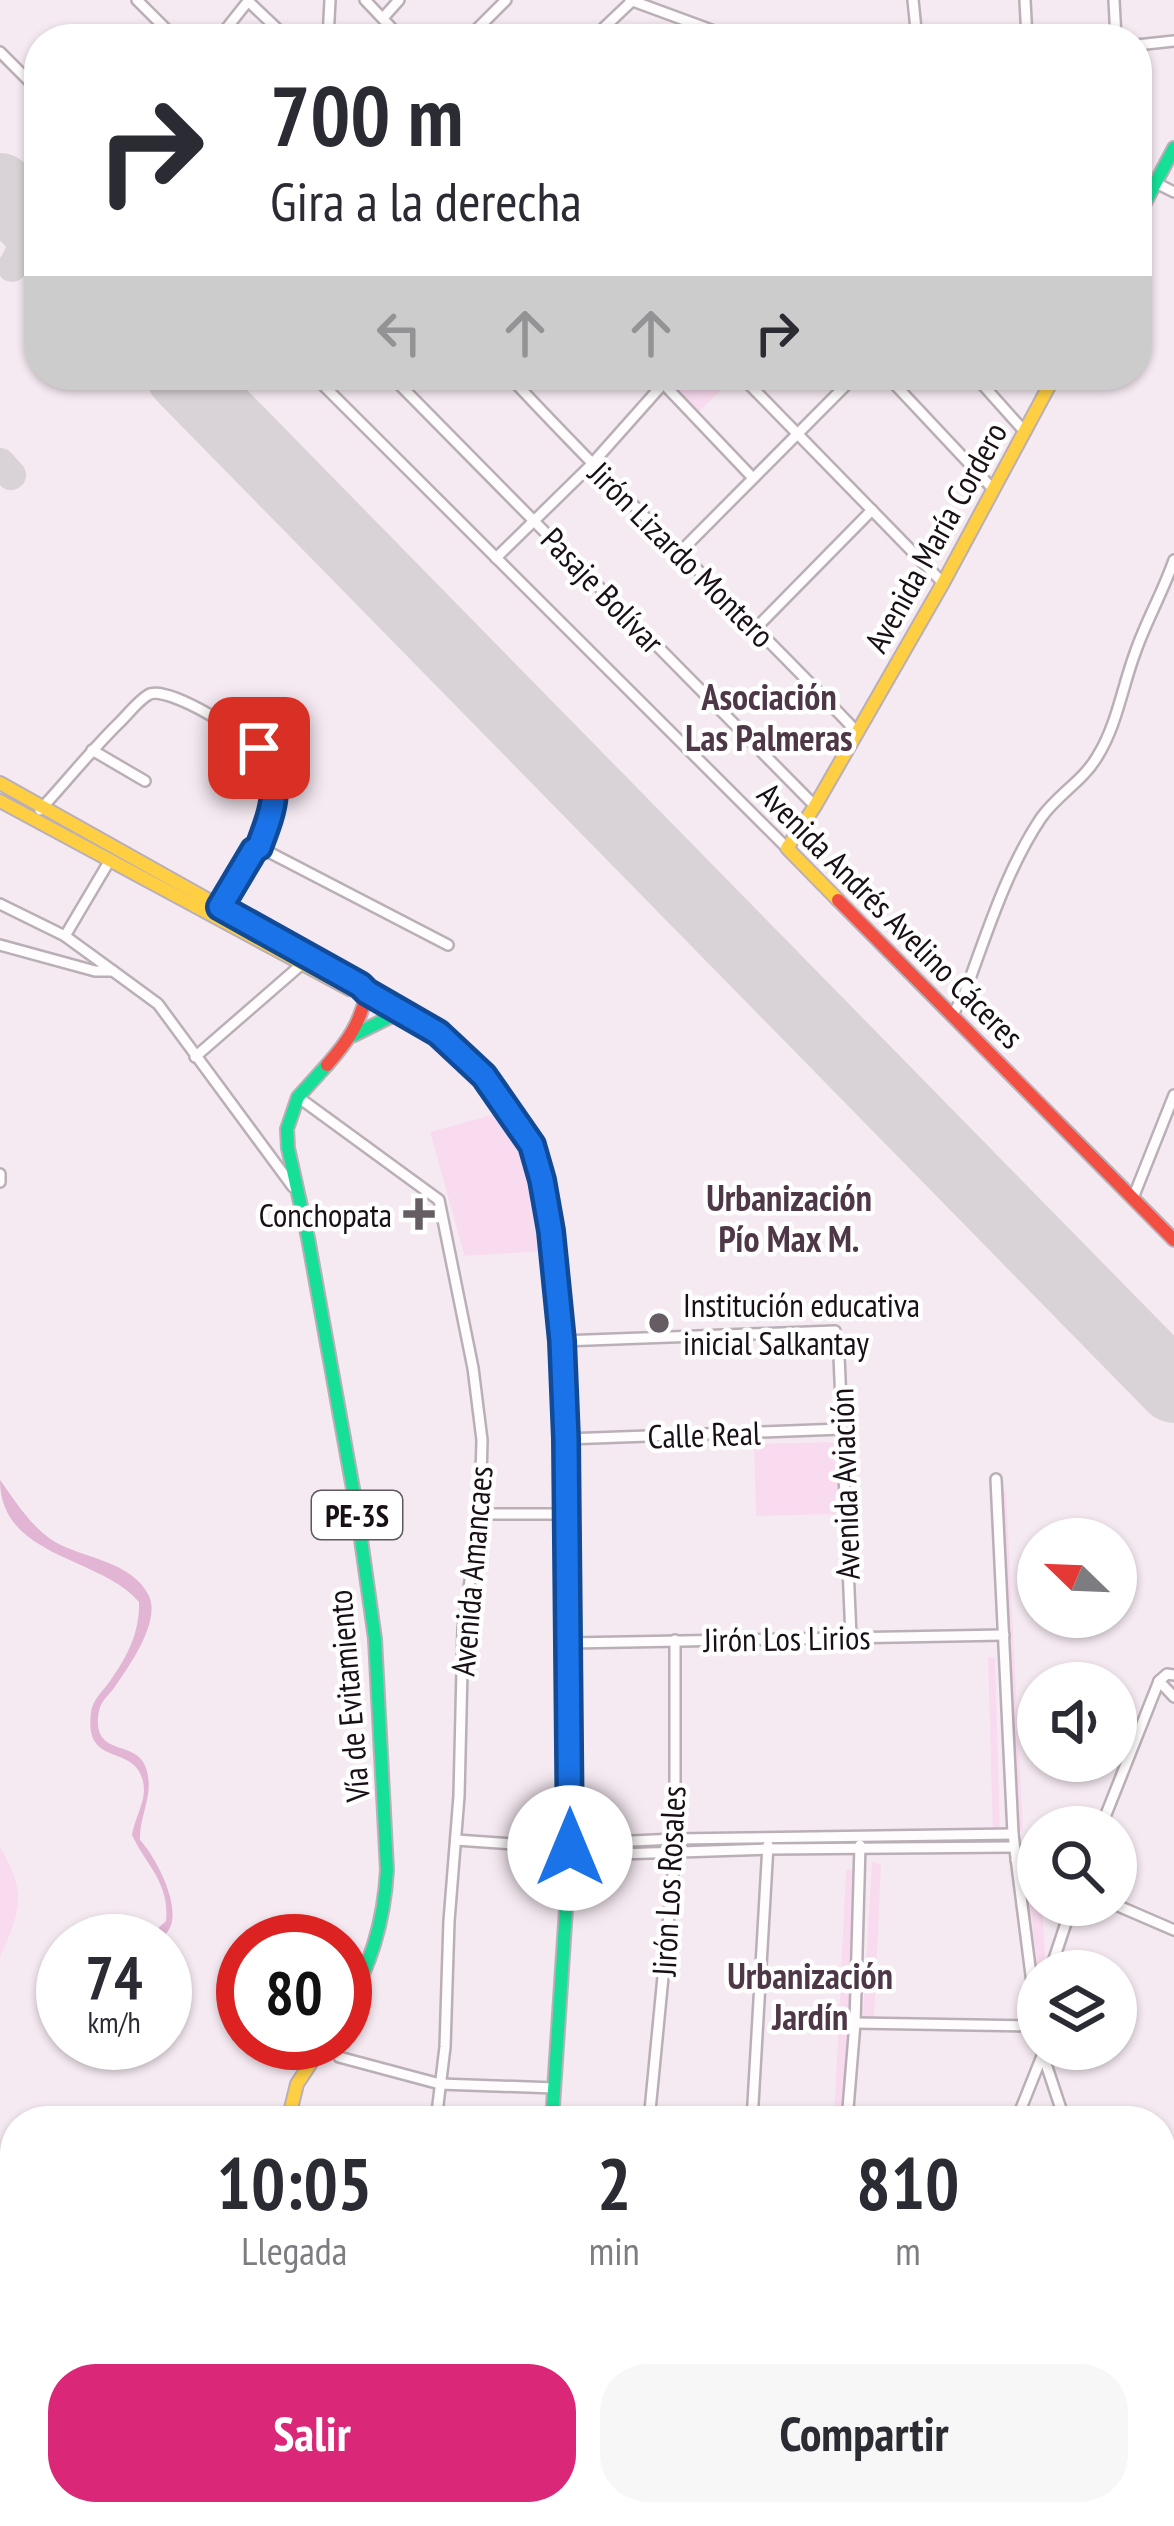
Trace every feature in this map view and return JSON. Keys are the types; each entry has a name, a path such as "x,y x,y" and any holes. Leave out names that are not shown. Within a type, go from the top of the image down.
{"main road":[{"path":"1152,190 1174,148"},
{"name":"Avenida María Cordero","path":"788,848 943,583 1046,390"},
{"path":"0,783 110,860 218,912 302,964 359,993 367,992"},
{"path":"0,801 37,813 360,985 438,1033 484,1076 532,1145 551,1231 566,1439 570,1848 553,2106"},
{"name":"Avenida Andrés Avelino Cáceres","path":"788,848 1174,1240"},
{"path":"298,1097 352,1037 367,992"},
{"path":"352,1037 402,1011"},
{"name":"Vía de Evitamiento","path":"298,1097 287,1129 357,1510 375,1639 387,1870 385,1906 372,1953"},
{"path":"292,2106 306,2070"}],"street":[{"path":"230,24 248,0 273,24"},
{"path":"365,0 389,24"},
{"path":"383,18 399,0"},
{"path":"482,24 506,0"},
{"path":"607,24 631,0 694,24"},
{"path":"139,1 161,24"},
{"path":"0,52 24,76"},
{"path":"1156,183 1174,192"},
{"name":"Avenida Andrés Avelino Cáceres","path":"328,390 788,848"},
{"name":"Pasaje Bolívar","path":"405,390 814,806"},
{"name":"Jirón Lizardo Montero","path":"522,390 857,731"},
{"path":"496,558 591,465 651,390"},
{"path":"669,390 752,477"},
{"path":"755,390 943,583"},
{"path":"680,552 841,390"},
{"path":"900,390 993,489"},
{"path":"987,390 1025,432"},
{"path":"757,627 872,510"},
{"path":"953,1014 1021,853 1046,811 1073,788 1097,757 1174,560"},
{"path":"37,813 148,694 163,692 215,718 259,748 267,760 275,802 259,847 218,912"},
{"path":"92,750 146,781"},
{"path":"259,847 448,946"},
{"path":"65,936 110,860"},
{"path":"0,904 65,936 158,1004 296,1191"},
{"path":"0,945 95,971 113,971"},
{"path":"195,1057 302,964"},
{"path":"1133,1198 1174,1095"},
{"name":"Avenida Amancaes","path":"298,1097 439,1200 482,1440 480,1514 463,1628 460,1774 438,2106"},
{"name":"Avenida Aviación","path":"562,1341 836,1331 851,1637"},
{"name":"Calle Real","path":"566,1439 842,1429"},
{"path":"996,1479 1013,1840 1029,1950"},
{"path":"480,1514 565,1514"},
{"name":"Jirón Los Lirios","path":"570,1643 1004,1635"},
{"name":"Jirón Los Rosales","path":"650,2106 675,1853 675,1640"},
{"path":"1109,1806 1159,1681 1173,1675"},
{"path":"1159,1681 1174,1696"},
{"path":"570,1848 675,1839 768,1844 1013,1840"},
{"path":"456,1840 570,1848 589,1855 768,1844"},
{"path":"848,2106 860,1843"},
{"path":"753,2106 768,1844"},
{"path":"1137,1914 1174,1930"},
{"path":"855,2024 1017,2028"},
{"path":"372,2066 440,2084 555,2088"},
{"path":"1022,2106 1036,2070"},
{"path":"1048,2070 1060,2106"}],"shaded area":[{"path":"675,390 721,390 697,413"},
{"path":"498,1113 523,1154 544,1251 462,1256 430,1132"},
{"path":"839,1442 840,1514 756,1516 754,1444"},
{"path":"0,1480 46,1536 120,1568 149,1596 152,1607 147,1631 101,1704 98,1726 101,1736 134,1753 146,1768 149,1787 140,1840 165,1881 173,1914 166,1914 161,1885 132,1835 144,1795 141,1774 134,1765 104,1750 91,1731 93,1704 131,1644 139,1602 101,1574 34,1541 16,1526 4,1506"},
{"path":"1000,1490 1006,1492 1022,1806 1017,1806 1016,1831"},
{"path":"988,1657 995,1657 1000,1837 993,1837"},
{"path":"0,1847 14,1877 18,1902 0,1957"},
{"path":"872,1861 881,1865 874,2017 863,2016"},
{"path":"846,1870 855,1870 844,2106 835,2106"},
{"path":"1032,1926 1043,1926 1045,1950 1035,1950"}],"taxiway":[{"path":"12,267 23,236 14,204"},
{"path":"0,463 11,475"}],"runway":[{"path":"0,189 24,214"},
{"path":"197,390 1174,1387"}],"traffic: fast":[{"path":"1152,190 1174,148"},
{"path":"354,1035 402,1011"},
{"path":"327,1065 298,1097 287,1129 357,1511 375,1639 387,1870 372,1950"},
{"path":"553,2106 570,1848 565,1408"}],"traffic: slow":[{"path":"838,900 787,848 943,583 1047,390"},
{"path":"0,783 367,992"},
{"path":"0,801 349,989 366,992"},
{"path":"292,2106 306,2070"}],"traffic: jam":[{"path":"838,900 1174,1240"},
{"path":"327,1065 352,1032 367,992 438,1033 484,1076 532,1145 551,1231 565,1408"}],"place":[{"name":"Conchopata","path":"419,1214"},
{"name":"Institución educativa inicial Salkantay","path":"659,1323"}],"district":[{"name":"Asociación Las Palmeras","path":"769,716"},
{"name":"Urbanización Pío Max M.","path":"789,1218"},
{"name":"Urbanización Jardín","path":"810,1996"}],"route":[{"path":"259,748 267,760 275,802 259,847 220,907 438,1033 484,1076 509,1110 532,1145 542,1180 562,1341 570,1848"}]}
